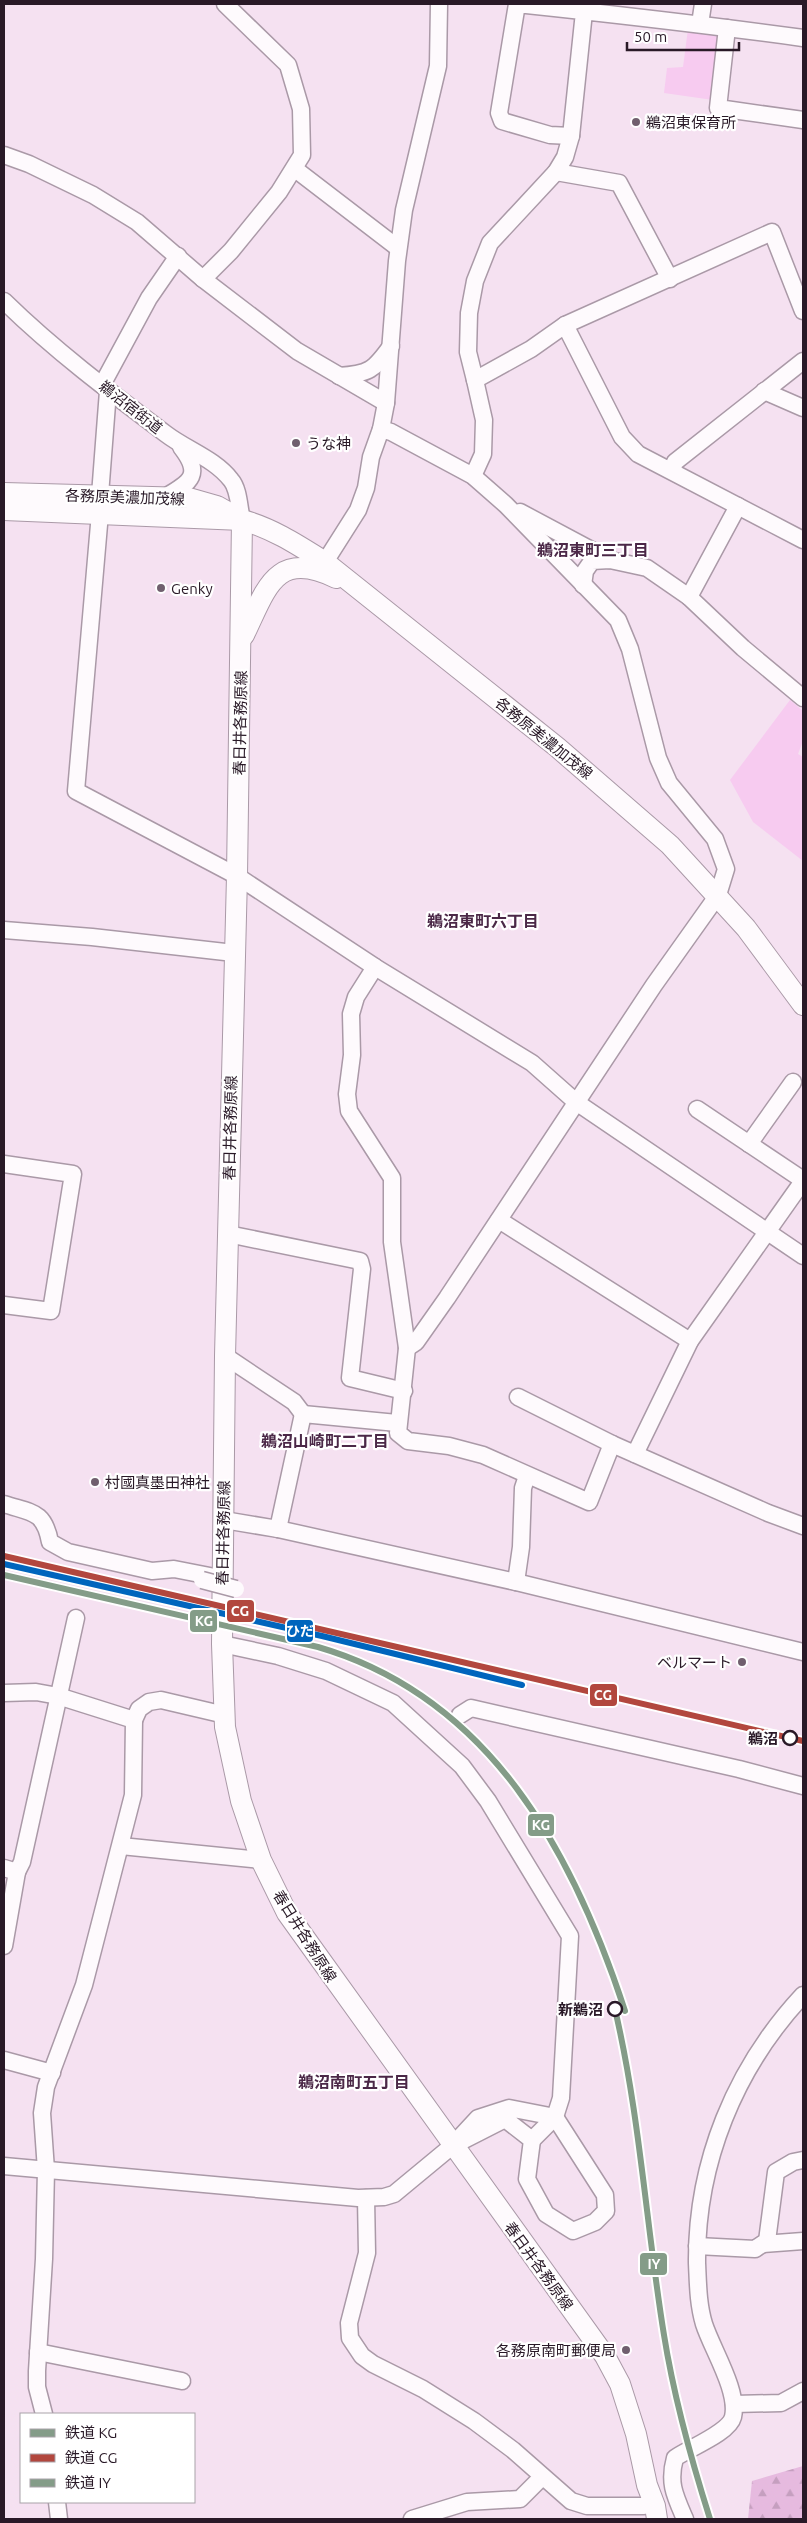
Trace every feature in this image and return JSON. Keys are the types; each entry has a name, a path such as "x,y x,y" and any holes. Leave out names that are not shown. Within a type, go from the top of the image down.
{"main road":[{"name":"各務原美濃加茂線","path":"4,493 242,520 280,534 325,562 557,747 670,845 718,895 746,928 803,1005"},
{"name":"各務原美濃加茂線","path":"4,510 100,504 165,497 189,498 217,506 242,520"},
{"name":"春日井各務原線","path":"242,520 237,876 225,1356 224,1520 229,1584 222,1644 225,1727 241,1801 260,1860 287,1913 452,2146 605,2356 620,2384 636,2434 647,2485 648,2515"},
{"path":"241,642 263,594 272,580 283,571 304,568 321,570 360,590"}],"street":[{"path":"203,280 231,251 295,170 302,155 301,109 288,65 225,4"},
{"path":"325,562 358,510 366,488 371,457 381,429 386,403 398,248 404,210 438,66 438,4"},
{"path":"571,136 550,135 502,121 499,112 516,4 700,24 803,38"},
{"path":"700,24 703,4"},
{"path":"473,476 483,454 484,420 468,352 469,313 478,273 490,243 556,172 565,158 571,136 584,12"},
{"path":"728,28 718,108 803,120"},
{"path":"4,155 29,164 93,196 137,222 178,256 203,280 297,351 386,403"},
{"path":"295,170 398,248"},
{"path":"556,172 619,183 670,279"},
{"path":"475,380 531,349 565,325 772,232 803,311"},
{"path":"178,256 149,298 105,388 100,504 76,790 237,876 375,967 532,1063 576,1102 803,1256"},
{"name":"鵜沼宿街道","path":"4,301 41,337 105,388 178,443 222,469 233,481 242,520"},
{"path":"565,325 622,437 638,454 803,540"},
{"path":"339,376 359,375 377,366 391,346"},
{"path":"672,471 675,462 803,361"},
{"path":"764,391 803,408"},
{"path":"381,429 392,432 473,476 506,505 618,620 630,648 658,758 669,782 715,839 726,869 718,895 654,985 416,1342 407,1348"},
{"path":"165,497 184,486 193,468 192,461 178,443"},
{"path":"506,505 610,560"},
{"path":"689,597 738,506"},
{"path":"549,550 557,532"},
{"path":"583,585 585,571 592,561 610,560 647,568 689,597 743,648 803,698"},
{"path":"4,930 92,937 234,954"},
{"path":"375,967 356,997 351,1014 352,1055 347,1094 348,1111 392,1178 392,1242 407,1348 404,1391 397,1423 398,1432 408,1441 449,1446 483,1455 526,1476 589,1502 612,1444"},
{"path":"749,1144 793,1082"},
{"path":"635,1454 690,1341 803,1181 697,1109"},
{"path":"4,1164 73,1174 51,1311 4,1304"},
{"path":"499,1220 690,1341"},
{"path":"228,1234 360,1261 362,1269 350,1378 404,1391"},
{"path":"225,1356 294,1402 303,1414 397,1423"},
{"path":"518,1397 612,1444 768,1513 803,1526"},
{"path":"278,1529 303,1414"},
{"path":"516,1582 521,1547 523,1488 526,1476"},
{"path":"4,1504 38,1516 47,1524 50,1542 68,1552 152,1572 174,1569 229,1584"},
{"path":"224,1520 278,1529 516,1582 803,1652"},
{"path":"202,1580 229,1584"},
{"path":"4,1946 11,1870 22,1862 76,1618"},
{"path":"4,2166 366,2198 384,2198 394,2194 452,2146 478,2118 508,2108 555,2117 605,2196 606,2211 595,2222 573,2231 546,2214 527,2178 532,2140 555,2117 561,2098 570,1936 488,1801 462,1766 393,1703 326,1671 278,1656 222,1644"},
{"path":"4,1693 36,1692 58,1696 134,1720"},
{"path":"44,2413 37,2387 44,2259 46,2170 42,2113 46,2087 84,1985 133,1795 134,1720 139,1709 155,1700 225,1715"},
{"path":"460,1715 472,1708 738,1769 803,1786"},
{"path":"121,1846 260,1860"},
{"path":"685,2519 674,2493 670,2473 675,2458 722,2430 733,2419 734,2404 704,2323 698,2290 697,2246 699,2216 707,2172 723,2118 772,2031 803,1995"},
{"path":"4,2060 52,2073"},
{"path":"452,2146 505,2119 532,2140"},
{"path":"697,2246 755,2249 767,2242 776,2172 793,2162 803,2160"},
{"path":"366,2198 367,2254 349,2323 353,2344 362,2356 373,2364 420,2387 474,2421 513,2450 562,2495 579,2505 648,2515"},
{"path":"763,2244 803,2241"},
{"path":"38,2352 182,2381"},
{"path":"734,2404 781,2403 803,2392"},
{"path":"412,2519 467,2502 520,2499 542,2477"},
{"path":"57,2503 59,2519"}],"green space":[{"path":"803,2466 803,2519 748,2519 752,2481"}],"shaded area":[{"path":"688,29 723,32 713,100 664,93 667,68 683,67"},
{"path":"790,700 803,711 803,741 798,754 803,757 803,861 753,822 730,780"}],"rail line":[{"name":"CG","path":"4,1556 803,1741"},
{"name":"KG","path":"4,1575 318,1647 378,1670 431,1703 477,1742 516,1788 550,1839 579,1894 604,1952 625,2011"},
{"name":"IY","path":"614,2005 630,2087 668,2359 696,2474 710,2519"}],"transit line":[{"name":"ひだ","path":"4,1564 322,1636 522,1685"}],"place":[{"name":"鵜沼東保育所","path":"636,122"},
{"name":"うな神","path":"296,443"},
{"name":"Genky","path":"161,588"},
{"name":"村國真墨田神社","path":"95,1482"},
{"name":"ベルマート","path":"742,1662"},
{"name":"鵜沼","path":"790,1738"},
{"name":"新鵜沼","path":"615,2009"},
{"name":"各務原南町郵便局","path":"626,2350"}],"district":[{"name":"鵜沼東町三丁目","path":"593,550"},
{"name":"鵜沼東町六丁目","path":"483,921"},
{"name":"鵜沼山崎町二丁目","path":"325,1441"},
{"name":"鵜沼南町五丁目","path":"354,2082"}]}
